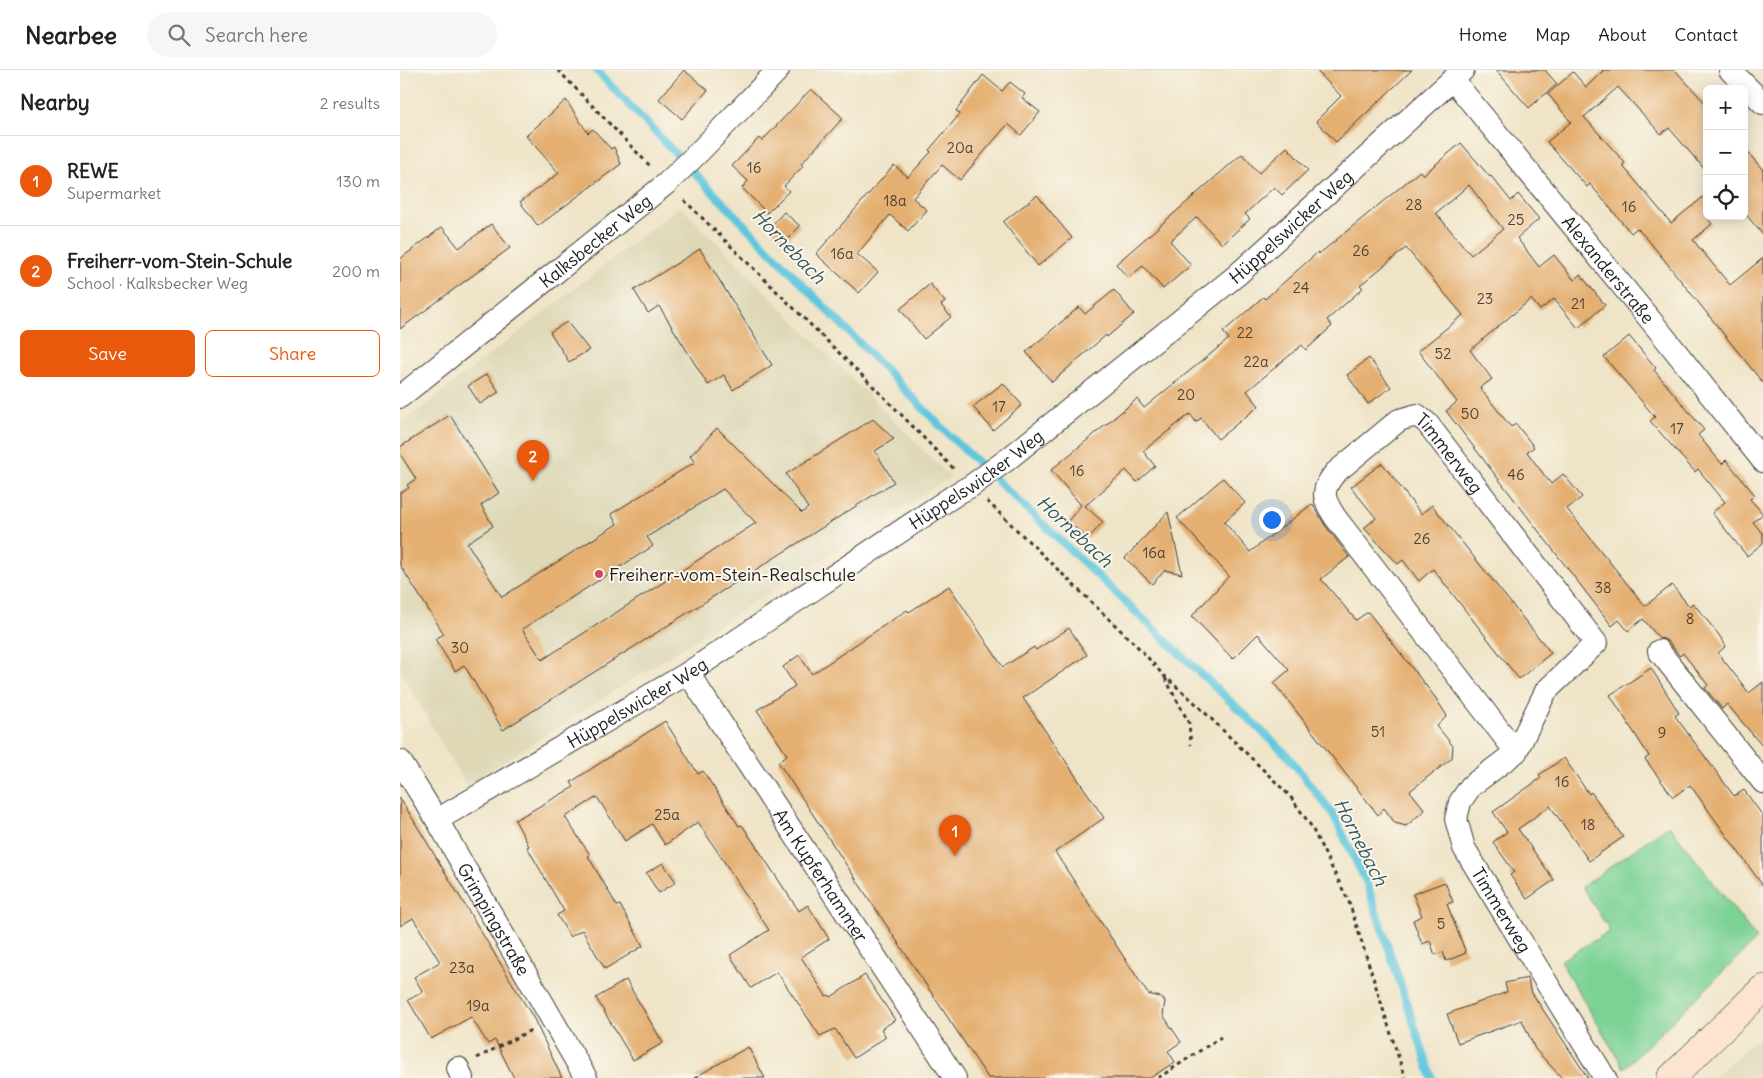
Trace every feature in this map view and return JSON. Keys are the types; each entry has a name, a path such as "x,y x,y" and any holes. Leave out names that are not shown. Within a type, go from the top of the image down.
{"street":[{"name":"Kalksbecker Weg","path":"400,397 667,183 778,70"},
{"path":"1730,70 1763,103"},
{"name":"Hüppelswicker Weg","path":"437,820 688,673 974,484 1008,459 1237,275 1458,75"},
{"name":"Alexanderstraße","path":"1458,75 1763,461"},
{"name":"Timmerweg","path":"1516,752 1328,506 1324,493 1327,482 1335,473 1399,420 1417,415 1427,423 1596,643 1546,691 1516,752 1471,786 1460,802 1456,818 1464,848 1606,1078"},
{"path":"1659,651 1763,782"},
{"name":"Am Kupferhammer","path":"688,673 955,1078"},
{"name":"Grimpingstraße","path":"401,766 437,820 586,1078"},
{"path":"1671,1078 1763,989"}],"path":[{"path":"558,70 667,183 974,484 1164,675 1290,796 1311,826 1349,902 1405,1078"},
{"path":"1164,675 1190,723 1191,745"},
{"path":"460,1073 553,1019"},
{"path":"1158,1078 1221,1037"}],"shaded area":[{"name":"Freiherr-vom-Stein-Realschule","path":"680,206 950,477 466,786 400,670 400,425"},
{"path":"1763,1032 1763,1078 1714,1078"}],"green space":[{"path":"1669,825 1757,939 1624,1068 1560,961 1610,931 1582,887"}],"building":[{"path":"684,70 708,90 682,119 659,99"},
{"path":"1316,70 1412,70 1336,142 1316,121 1341,96"},
{"path":"1496,70 1545,70 1557,84 1529,108"},
{"path":"1675,70 1703,101 1703,167 1669,128 1661,134 1618,87 1584,117 1625,163 1622,165 1671,223 1703,197 1703,220 1709,220 1712,224 1693,240 1730,285 1763,258 1763,383 1649,241 1637,228 1631,233 1590,184 1587,187 1547,142 1571,122 1548,94 1573,72 1586,87 1603,71"},
{"path":"983,75 1002,91 1010,82 1025,94 1022,98 1040,112 1021,135 1008,124 960,180 942,165 913,198 927,210 908,231 890,215 857,254 878,272 859,293 816,254 894,165 908,177 931,152 929,150 960,114 956,111"},
{"path":"811,89 843,118 801,164 803,166 784,186 789,191 767,213 742,188 748,181 732,166 759,138 762,141"},
{"path":"566,100 588,133 593,129 611,149 614,147 621,164 538,226 520,202 559,173 526,136"},
{"path":"1461,143 1511,201 1518,194 1539,219 1517,238 1539,267 1554,255 1574,280 1580,274 1605,305 1578,328 1554,299 1540,310 1531,299 1470,350 1492,379 1480,388 1511,427 1516,424 1534,447 1527,452 1551,484 1563,474 1582,497 1567,509 1645,606 1672,585 1689,606 1693,603 1719,635 1726,646 1718,653 1749,693 1763,682 1763,747 1727,704 1722,709 1705,688 1708,685 1683,653 1680,656 1669,642 1659,638 1643,619 1628,631 1619,620 1612,626 1446,411 1457,402 1418,351 1463,315 1406,248 1360,285 1363,288 1327,320 1332,326 1306,350 1302,345 1247,391 1259,406 1218,439 1201,418 1196,422 1190,414 1143,451 1155,466 1137,482 1126,470 1085,506 1103,522 1088,539 1068,521 1081,505 1051,470 1137,399 1144,408 1229,339 1223,332 1263,297 1265,299 1318,252 1319,254 1420,171 1423,175","holes":["1469,185 1503,229 1471,255 1436,213"]},
{"path":"1287,147 1308,170 1282,195 1274,187 1245,214 1250,219 1222,244 1197,217 1170,241 1191,265 1163,289 1143,266 1128,278 1116,264 1242,154 1259,173"},
{"path":"1748,153 1763,170 1763,235 1748,217"},
{"path":"1037,195 1072,238 1038,266 1003,222"},
{"path":"784,212 800,226 785,242 770,227"},
{"path":"491,224 510,248 400,329 400,259 442,227 459,248"},
{"path":"700,249 772,365 733,390 724,375 708,385 659,306 648,313 634,290"},
{"path":"930,284 945,302 941,305 951,317 924,339 900,309"},
{"path":"1114,290 1134,314 1107,337 1106,335 1052,382 1026,352 1079,307 1085,314"},
{"path":"567,322 589,350 569,362 550,332"},
{"path":"1629,336 1656,368 1654,370 1704,430 1698,435 1722,464 1726,460 1755,495 1750,499 1763,514 1753,522 1763,534 1763,543 1747,556 1712,513 1725,502 1698,469 1695,472 1650,421 1655,417 1604,357"},
{"path":"1369,358 1391,387 1368,404 1347,375"},
{"path":"487,374 499,392 480,404 468,386"},
{"path":"1003,383 1022,405 993,430 973,407"},
{"path":"450,415 499,493 481,505 493,526 467,543 502,597 617,524 611,514 695,462 690,456 717,428 802,513 808,508 786,474 873,419 894,439 875,451 894,482 503,730 464,665 455,671 435,639 444,634 400,565 400,493 409,488 407,485 416,479 400,454 400,447","holes":["723,489 756,523 542,660 522,629 653,546 647,537"]},
{"path":"1382,463 1421,514 1432,505 1551,653 1519,679 1433,569 1419,581 1403,560 1398,564 1364,528 1376,518 1351,487"},
{"path":"1223,478 1245,503 1224,522 1250,552 1312,504 1349,557 1321,579 1356,620 1368,612 1435,697 1447,716 1437,726 1453,746 1452,758 1410,791 1425,810 1406,826 1395,823 1384,808 1378,815 1274,683 1289,670 1258,634 1233,659 1192,616 1229,576 1177,518"},
{"path":"1168,512 1182,574 1165,570 1152,584 1125,558"},
{"path":"949,586 1003,667 1034,647 1036,650 1069,628 1087,655 1023,698 1104,818 1055,852 1148,994 1160,997 1165,1001 1163,1015 1181,1042 1168,1051 1175,1062 1150,1078 988,1078 778,762 787,755 757,710 795,686 783,667 799,655 812,674 907,610 909,612"},
{"path":"1651,668 1679,713 1675,716 1734,796 1744,790 1763,816 1763,886 1690,785 1673,797 1645,759 1649,756 1610,695"},
{"path":"665,721 698,774 703,771 739,826 742,825 799,911 808,905 829,939 801,957 826,996 829,995 831,997 865,975 895,1020 881,1029 886,1037 854,1058 835,1029 820,1036 777,972 751,988 730,955 769,930 698,822 665,845 652,824 625,841 597,797 565,817 590,855 588,856 617,906 620,905 643,946 605,969 582,930 570,937 557,915 564,911 527,847 529,846 515,820 574,787 571,782"},
{"path":"1564,758 1589,794 1591,792 1623,837 1589,861 1550,806 1518,829 1554,880 1527,899 1510,875 1514,872 1493,842 1507,832 1493,812 1541,778 1539,775"},
{"path":"400,798 534,1019 562,1078 514,1078 495,1040 488,1044 471,1017 431,1039 408,1000 423,992 414,977 440,962 413,918 400,926"},
{"path":"663,863 676,882 659,893 646,873"},
{"path":"1445,882 1453,902 1447,904 1466,953 1446,961 1443,952 1435,955 1430,941 1422,944 1413,920 1422,916 1413,894"},
{"path":"1528,978 1530,990 1588,1078 1562,1078 1535,1049 1522,1020 1458,1043 1447,1014 1507,992 1505,983"},
{"path":"626,980 663,1043 633,1060 596,998"},
{"path":"748,1047 765,1078 694,1078"}],"waterway":[{"name":"Hornebach","path":"596,70 951,437 1287,755 1333,814 1367,884 1432,1078"}],"place":[{"name":"Freiherr-vom-Stein-Schule","path":"533,481"},
{"name":"Freiherr-vom-Stein-Realschule","path":"599,574"},
{"name":"REWE","path":"955,856"}]}
